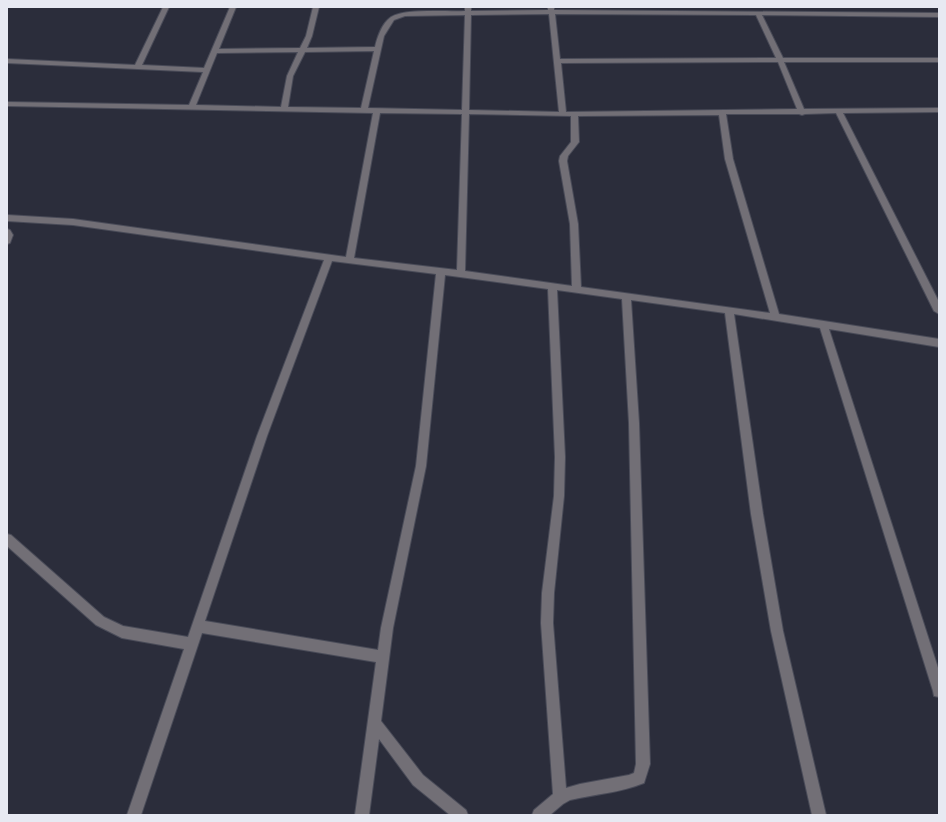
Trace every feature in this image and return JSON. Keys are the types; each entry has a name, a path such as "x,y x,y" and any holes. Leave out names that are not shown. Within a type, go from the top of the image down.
{"street":[{"path":"138,66 166,7"},
{"path":"191,108 233,7"},
{"path":"284,109 290,76 309,36 316,7"},
{"path":"461,274 466,113 467,10"},
{"path":"364,111 377,49 383,31 396,16 467,10 939,15"},
{"path":"551,10 563,114"},
{"path":"758,13 780,60 802,113"},
{"path":"216,51 377,49"},
{"path":"558,61 939,60"},
{"path":"7,61 208,70"},
{"path":"7,104 563,114 939,111"},
{"path":"349,260 377,111"},
{"path":"840,112 939,311"},
{"path":"722,113 729,159 776,318"},
{"path":"574,114 576,142 564,156 563,161 574,224 578,290"},
{"path":"7,218 44,219 73,222 329,258 461,274 626,298 729,310 824,327 939,343"},
{"path":"7,232 9,235 7,241"},
{"path":"134,815 262,436 329,258"},
{"path":"362,815 382,657 421,466 442,272"},
{"path":"552,287 560,457 559,496 547,617 560,798"},
{"path":"539,815 560,798 592,789 627,784 639,778 643,764 634,423 626,298"},
{"path":"729,310 757,514 769,584 819,815"},
{"path":"824,327 939,691"},
{"path":"7,539 100,621 122,632 191,644"},
{"path":"198,626 382,657"},
{"path":"374,722 418,780 461,815"}]}
